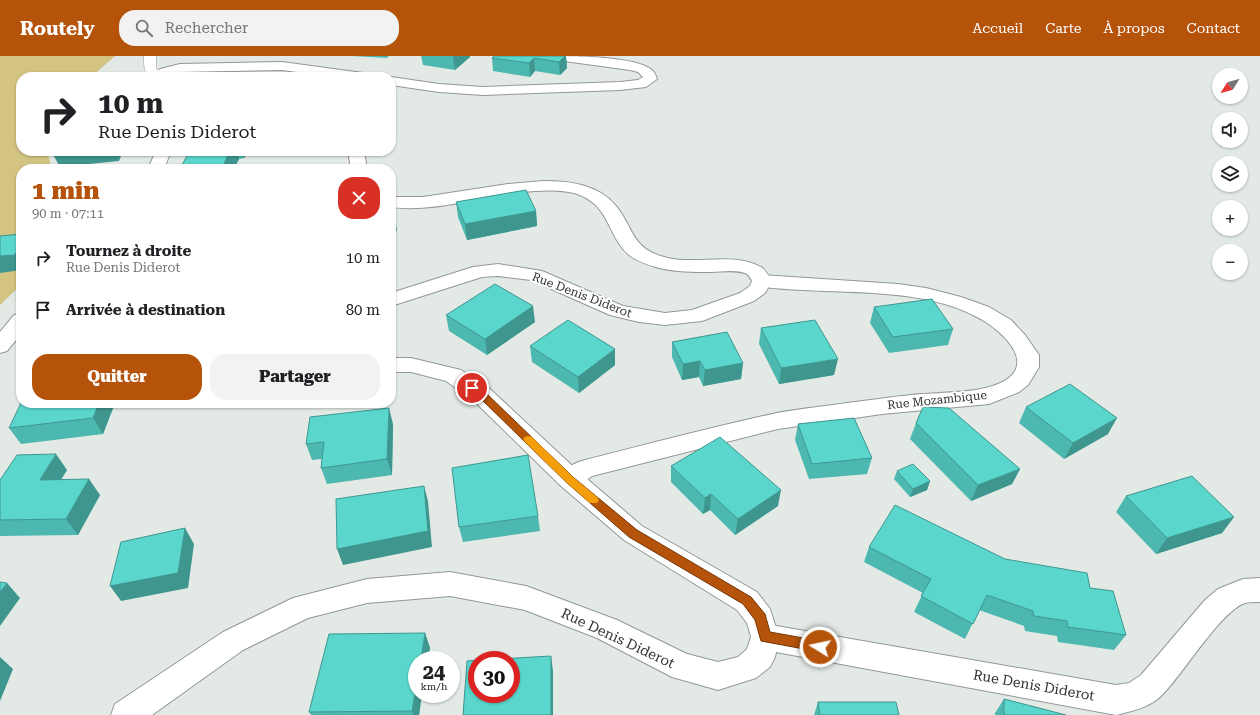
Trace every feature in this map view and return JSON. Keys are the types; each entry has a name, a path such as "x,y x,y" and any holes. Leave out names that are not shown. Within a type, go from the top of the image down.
{"main road":[{"path":"396,82 439,88 483,91 620,86 641,84 650,79 648,73 643,70 626,65 557,56"},
{"path":"165,72 180,68 282,66 326,72"},
{"path":"396,203 403,204 425,202 529,187 556,185 575,188 587,192 606,205 613,214 628,243 639,254 653,261 668,265 737,266 755,271 762,281"},
{"name":"Rue Denis Diderot","path":"396,298 456,278 480,272 498,270 535,275 617,311 665,320 695,316 747,297 758,289 762,281"},
{"name":"Rue Mozambique","path":"570,479 585,469 778,421 882,406 989,396 1011,387 1020,380 1028,367 1028,355 1018,340 1004,325 982,311 954,301 926,294 898,290 762,281"},
{"path":"0,346 16,326"},
{"path":"396,365 411,365 453,375 482,395 570,479 633,533 747,601 760,618 766,637"},
{"name":"Rue Denis Diderot","path":"126,715 233,641 303,606 366,591 450,584 526,598 607,629 682,667 718,676 746,668 760,657 766,637 1116,700 1135,696 1152,685 1215,609 1228,598 1243,591 1260,590"}],"lane":[{"path":"150,56 150,71 152,72"}],"shaded area":[{"path":"0,56 115,56 97,72 16,72 16,156 48,156 51,164 16,164 16,290 0,305"}],"building":[{"path":"494,56 565,56 559,62 534,58 529,63 492,58"},
{"path":"187,156 228,156 224,164 182,164"},
{"path":"526,190 536,211 465,224 456,202"},
{"path":"16,234 15,255 0,256 0,236"},
{"path":"495,284 533,306 485,339 446,315"},
{"path":"932,299 953,329 893,337 874,307"},
{"path":"568,320 615,349 578,377 530,346"},
{"path":"815,320 838,359 781,368 761,328"},
{"path":"727,332 743,363 705,370 700,361 683,364 672,342"},
{"path":"1070,384 1117,418 1073,443 1026,407"},
{"path":"923,407 949,408 1020,469 978,485 916,423"},
{"path":"19,408 97,408 93,418 9,428"},
{"path":"389,408 387,459 321,468 324,442 306,444 310,417"},
{"path":"854,418 872,458 812,464 798,424"},
{"path":"720,437 781,490 738,519 711,494 705,498 671,466"},
{"path":"56,454 40,480 89,479 66,519 0,520 0,480 17,455"},
{"path":"528,455 538,516 459,527 452,468"},
{"path":"913,464 930,481 913,489 897,471"},
{"path":"1192,476 1234,517 1167,538 1126,496"},
{"path":"424,486 428,531 337,549 336,499"},
{"path":"895,505 1005,559 1087,573 1090,588 1113,591 1126,635 1068,627 1067,621 1034,616 1033,611 987,595 973,624 921,596 931,579 869,547"},
{"path":"185,528 178,573 110,586 121,542"},
{"path":"0,582 7,583 0,592"},
{"path":"425,633 422,651 408,651 408,703 413,703 412,711 309,712 329,634"},
{"path":"551,656 551,715 463,715 467,661 468,703 520,703 520,658"},
{"path":"1004,699 1066,715 1004,715"},
{"path":"818,702 896,702 899,715 820,715"}],"slow traffic":[{"path":"528,439 594,500"}],"route":[{"path":"472,388 482,395 570,479 633,533 747,601 760,618 766,637 820,647"}]}
